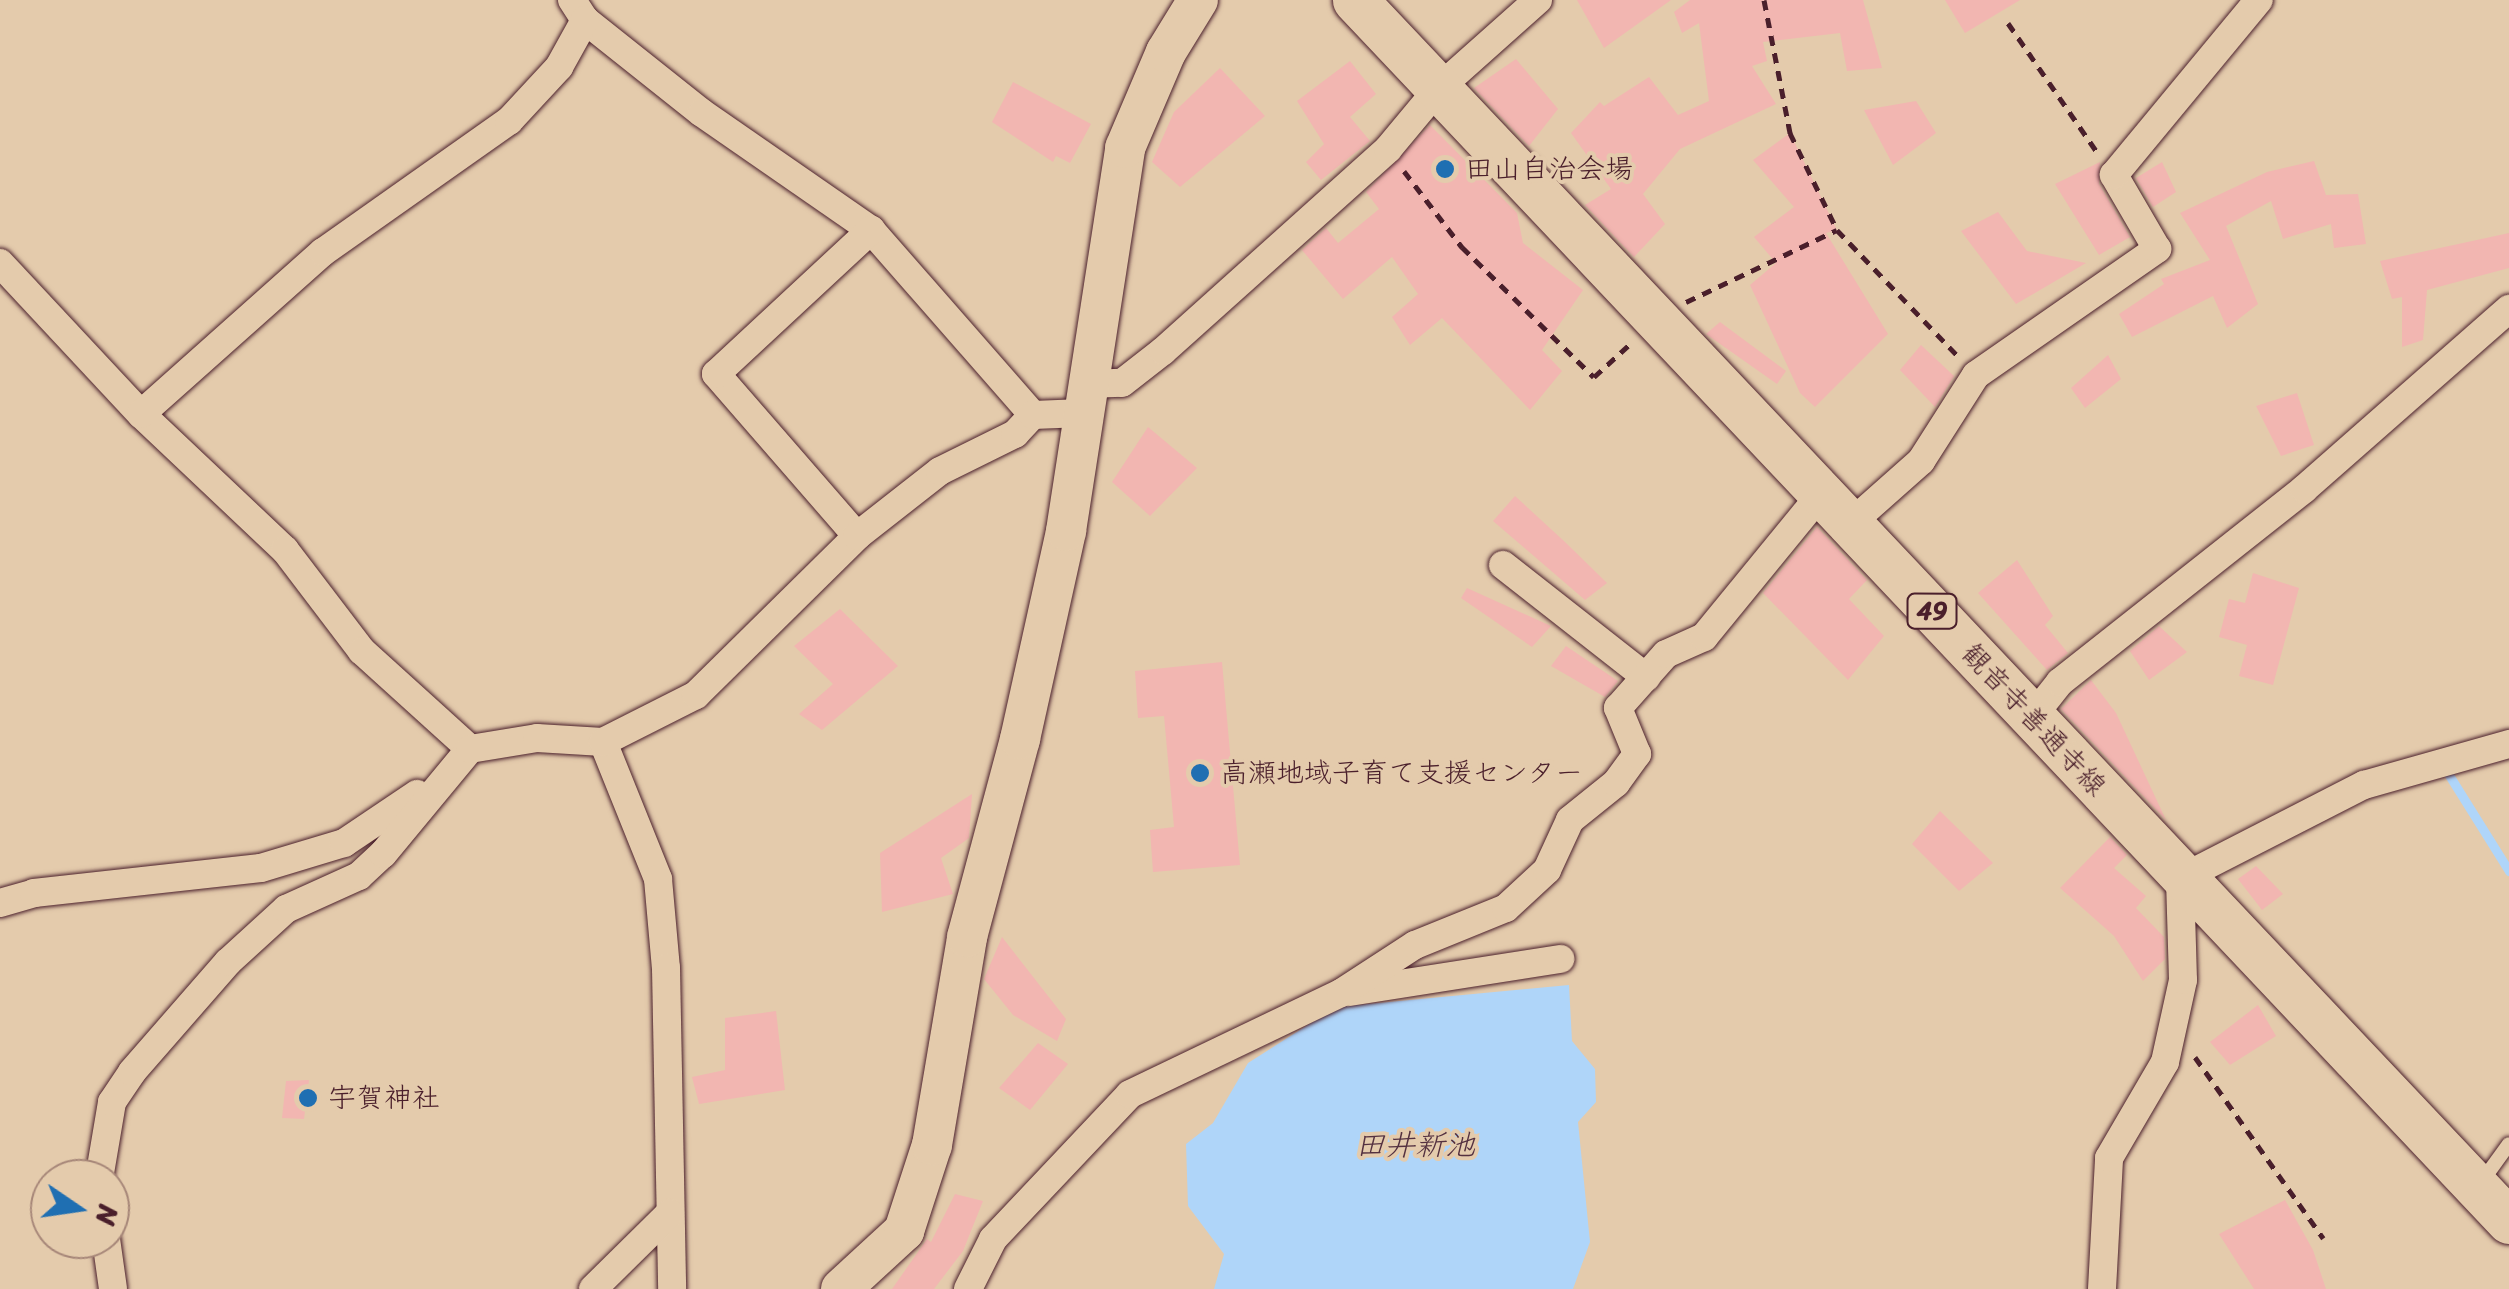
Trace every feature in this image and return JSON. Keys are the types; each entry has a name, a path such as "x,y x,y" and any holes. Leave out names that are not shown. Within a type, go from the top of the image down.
{"main road":[{"name":"観音寺善通寺線","path":"1355,0 2033,716 2180,879 2509,1222"}],"street":[{"path":"841,1289 904,1230 932,1145 963,954 1024,720 1066,531 1126,148 1166,52 1198,0"},
{"path":"102,1159 112,1102 132,1072 228,962 286,910 360,876 470,749 538,738 603,742 696,696 856,536 940,471 1015,434 1033,415 1122,383 1163,351 1388,149 1438,88 1538,0"},
{"path":"968,1289 994,1239 1130,1094 1341,993 1416,945 1506,908 1547,870 1570,820 1616,782 1638,754 1618,708 1666,654 1704,637 1836,509 1921,460 1976,375 2158,249 2114,176 2259,0"},
{"path":"141,414 323,252 509,122 560,67 579,10 702,112 871,230 1033,415"},
{"path":"856,536 716,374 871,230"},
{"path":"0,263 141,414 285,550 362,651 470,749"},
{"path":"2033,716 2060,682 2304,489 2509,309"},
{"path":"1503,565 1646,677"},
{"path":"603,742 658,880 672,1289"},
{"path":"2102,1289 2109,1158 2164,1062 2183,980 2180,879 2364,784 2509,744"},
{"path":"0,903 34,894 261,868 344,843 440,780"},
{"path":"1341,993 1560,960"},
{"path":"592,1289 670,1213"},
{"path":"109,1259 113,1289"}],"lane":[{"path":"2478,1188 2509,1144"}],"path":[{"path":"1764,0 1790,133 1837,230 1976,375"},
{"path":"2008,23 2114,176"},
{"path":"1388,149 1462,246 1594,377 1657,320 1837,230"},
{"path":"2173,1026 2322,1238"}],"water":[{"name":"田井新池","path":"1569,985 1572,1041 1595,1069 1596,1102 1578,1122 1590,1242 1573,1289 1214,1289 1224,1254 1188,1206 1186,1144 1213,1123 1248,1063 1336,1007"}],"building":[{"path":"1577,0 1671,0 1604,48"},
{"path":"1690,0 1863,0 1882,68 1847,71 1840,33 1763,42 1767,61 1752,66 1776,104 1680,149 1643,194 1665,224 1634,257 1585,205 1611,189 1571,133 1600,102 1604,106 1649,77 1678,115 1709,101 1699,23 1682,33 1674,12"},
{"path":"1945,0 2020,0 1965,33"},
{"path":"1516,59 1558,109 1529,146 1474,88"},
{"path":"1350,61 1376,94 1350,117 1370,141 1321,180 1306,162 1324,144 1297,101"},
{"path":"1220,68 1265,116 1180,187 1152,162 1174,112"},
{"path":"1013,82 1091,124 1070,163 1056,156 1053,162 992,122"},
{"path":"1916,101 1936,133 1893,165 1864,110"},
{"path":"1430,125 1517,213 1523,243 1583,290 1542,350 1562,371 1530,410 1442,318 1410,345 1392,317 1418,294 1392,257 1343,299 1302,250 1326,228 1338,243 1379,209 1366,192"},
{"path":"1790,133 1837,230 1826,233 1888,334 1815,407 1800,393 1750,285 1776,263 1754,237 1794,207 1753,160"},
{"path":"2314,161 2326,195 2358,194 2366,244 2334,248 2331,224 2283,239 2271,201 2226,226 2258,304 2227,328 2213,296 2132,337 2119,314 2164,284 2161,279 2210,260 2180,213 2267,172"},
{"path":"2100,162 2099,184 2130,237 2099,255 2055,184"},
{"path":"2162,162 2176,192 2153,207 2136,178"},
{"path":"1998,212 2027,251 2086,263 2016,304 1961,231"},
{"path":"2509,233 2509,268 2427,290 2423,340 2402,347 2402,297 2392,299 2380,261"},
{"path":"1720,322 1786,371 1777,384 1706,334"},
{"path":"1921,345 1954,376 1935,407 1900,370"},
{"path":"2108,355 2121,379 2085,408 2071,388"},
{"path":"2297,393 2314,445 2281,456 2256,406"},
{"path":"1148,427 1197,468 1150,516 1112,482"},
{"path":"1515,496 1607,583 1585,600 1493,521"},
{"path":"1817,527 1867,580 1849,599 1884,636 1848,680 1763,593"},
{"path":"2017,560 2053,616 2045,625 2068,653 2047,670 1978,593"},
{"path":"2253,573 2299,588 2273,685 2239,676 2247,645 2219,637 2229,599 2245,603"},
{"path":"1467,588 1551,626 1532,647 1461,598"},
{"path":"840,609 898,666 822,730 799,714 833,684 794,646"},
{"path":"2159,626 2187,652 2149,680 2130,651"},
{"path":"1566,646 1618,681 1605,697 1551,666"},
{"name":"高瀬地域子育て支援センター","path":"1222,662 1240,865 1153,872 1150,830 1174,827 1164,716 1138,718 1135,671"},
{"path":"2091,680 2116,713 2166,820 2061,709"},
{"path":"972,794 969,838 941,858 953,894 882,912 880,853"},
{"path":"1940,811 1993,863 1959,891 1912,844"},
{"path":"2110,837 2127,855 2114,868 2146,896 2136,908 2164,937 2165,959 2143,981 2114,936 2060,888"},
{"path":"2256,866 2283,894 2262,910 2238,879"},
{"path":"1002,937 1066,1019 1057,1041 1013,1015 984,979"},
{"path":"2258,1005 2276,1036 2230,1065 2210,1042"},
{"path":"776,1011 785,1090 699,1104 692,1077 725,1070 725,1018"},
{"path":"1038,1043 1068,1064 1030,1110 999,1088"},
{"name":"宇賀神社","path":"309,1080 304,1119 282,1118 286,1081"},
{"path":"955,1194 983,1201 963,1251 934,1289 892,1289 927,1239 931,1242"},
{"path":"2285,1200 2313,1250 2326,1289 2254,1289 2219,1234"}],"waterway":[{"path":"2444,767 2509,871"}],"place":[{"name":"田山自治会場","path":"1445,169"},
{"name":"高瀬地域子育て支援センター","path":"1200,773"},
{"name":"宇賀神社","path":"308,1098"}]}
